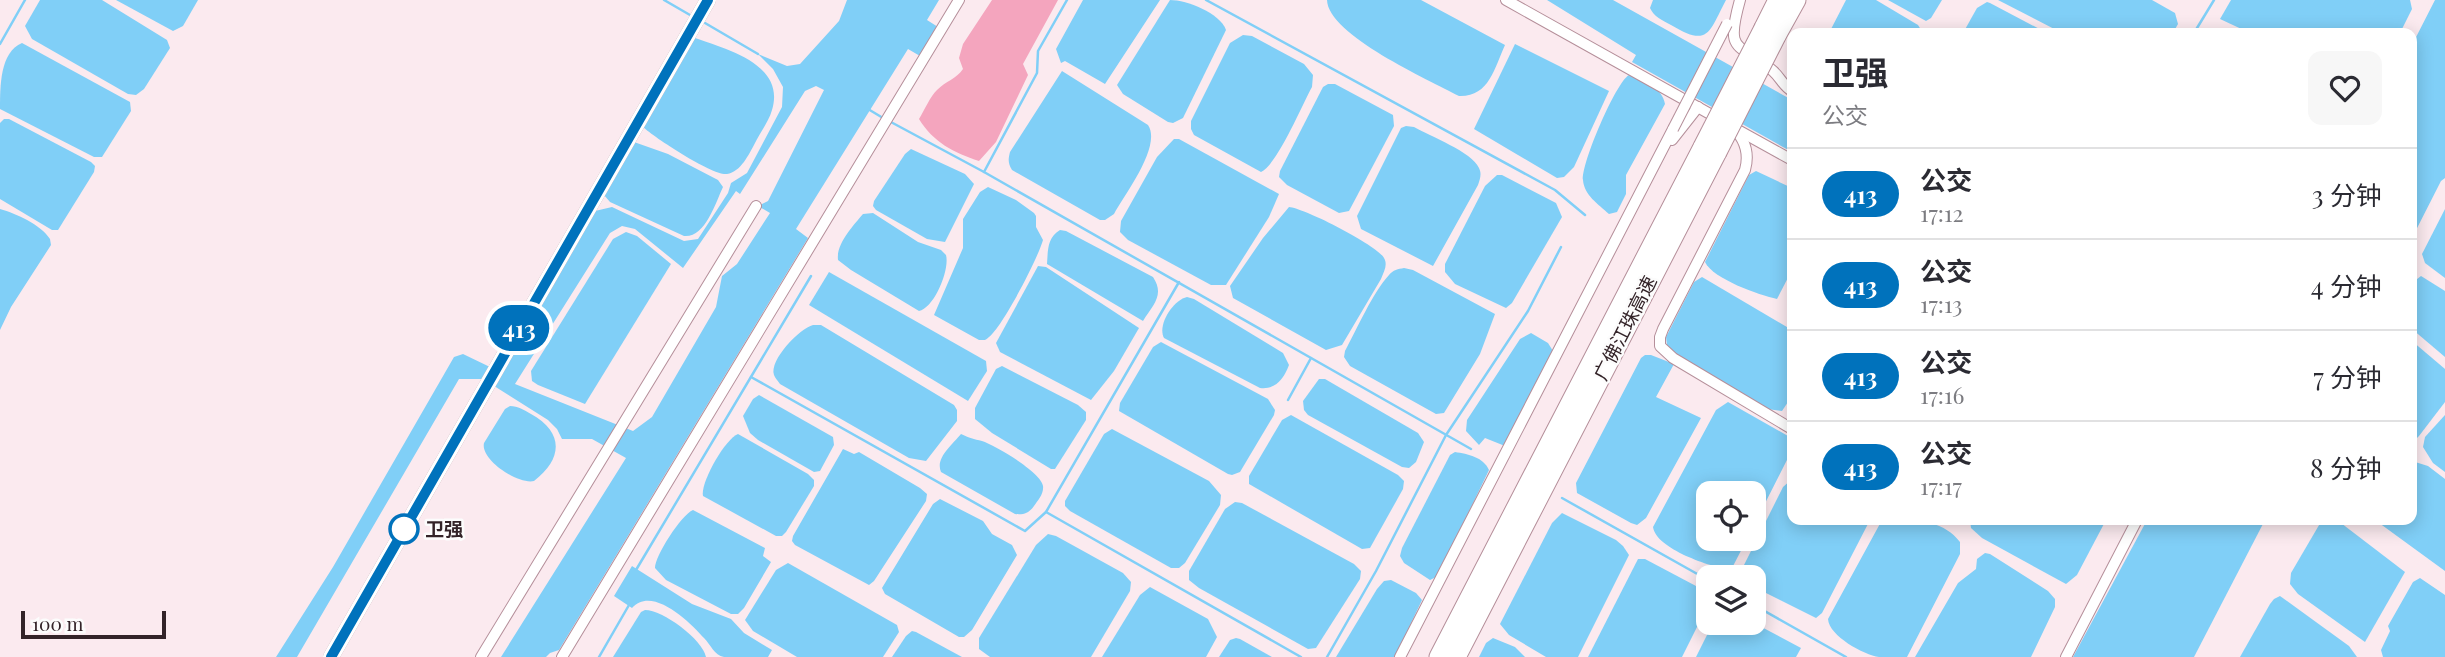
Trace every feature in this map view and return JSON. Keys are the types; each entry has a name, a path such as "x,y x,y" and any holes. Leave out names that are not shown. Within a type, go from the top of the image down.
{"highway":[{"name":"广佛江珠高速","path":"1770,32 1778,0"},
{"name":"广佛江珠高速","path":"1456,657 1770,32 1796,0"},
{"name":"广佛江珠高速","path":"1439,657 1710,149"}],"street":[{"path":"331,657 708,0"},
{"path":"562,657 959,0"},
{"path":"1506,0 1787,157"},
{"path":"1400,657 1739,0"},
{"path":"1739,0 1733,26 1735,40 1741,51 1772,69 1787,88"},
{"path":"1657,159 1698,107"},
{"path":"1730,125 1740,135 1746,148 1745,170 1663,329 1661,346 1673,358 1787,426"},
{"path":"481,657 755,206"},
{"path":"2066,657 2135,525"}],"shaded area":[{"path":"992,0 1058,0 1023,64 1028,75 996,142 979,161 945,146 919,119 934,93 963,69 959,58 963,44"}],"water":[{"path":"40,0 102,0 167,40 170,48 144,89 136,95 128,94 32,39 25,26"},
{"path":"116,0 198,0 183,26 173,31"},
{"path":"847,0 939,0 927,20 938,27 920,56 908,49 796,229 808,238 559,650 546,657 501,657 626,458 592,439 562,439 548,420 483,379 459,379 297,657 276,657 333,567 454,357 463,354 490,367 506,367 595,211 612,207 684,241 698,239 728,193 731,183 747,173 782,107 783,87 773,69 758,54 787,66 800,64 839,21","holes":["816,86 824,90 768,201 758,206 770,213 737,264 722,276 716,307 652,417 633,431 515,384 610,233 622,226 635,229 683,268 736,191 740,194 805,91"]},
{"path":"1083,0 1160,0 1105,84 1065,61 1061,63 1056,49"},
{"path":"1170,0 1185,2 1210,13 1226,30 1183,118 1173,123 1123,94 1117,85"},
{"path":"1327,0 1421,0 1505,45 1494,72 1484,87 1469,95 1459,96 1361,42 1332,14"},
{"path":"1547,0 1613,0 1787,97 1787,149 1632,62 1636,55"},
{"path":"1653,0 1726,0 1711,28 1701,36 1684,32 1659,18 1650,8"},
{"path":"1846,0 1876,0 1920,28 1832,28"},
{"path":"1888,0 1942,0 1931,18 1926,21"},
{"path":"1998,0 2152,0 2175,13 2178,24 2176,28 2052,28"},
{"path":"2231,0 2410,0 2412,9 2402,28 2239,28 2220,19"},
{"path":"2435,0 2445,0 2445,178 2417,228 2417,35"},
{"path":"1987,2 2037,28 1966,28 1977,8"},
{"path":"1243,35 1252,36 1304,64 1313,75 1312,87 1289,134 1274,158 1261,172 1194,135 1191,129 1191,121 1230,43"},
{"path":"695,38 737,53 750,61 762,70 770,81 774,94 767,123 747,157 732,173 720,173 697,163 643,127"},
{"path":"22,43 130,102 131,111 102,157 94,157 0,109 5,62 15,47"},
{"path":"1515,44 1609,91 1574,167 1564,177 1557,178 1474,129"},
{"path":"1062,71 1148,125 1151,134 1150,145 1140,170 1114,214 1105,220 1100,220 1012,170 1009,163 1010,152"},
{"path":"1629,75 1652,85 1665,104 1626,175 1626,194 1617,212 1609,214 1586,190 1584,171 1608,107"},
{"path":"1335,84 1393,115 1394,126 1349,211 1339,213 1287,185 1279,177 1323,87"},
{"path":"9,119 95,166 94,172 58,230 52,230 0,199 0,123"},
{"path":"1414,127 1460,150 1475,162 1480,172 1478,185 1433,266 1361,229 1357,216 1401,128"},
{"path":"1174,139 1179,139 1279,194 1269,217 1226,285 1211,285 1128,240 1120,232 1121,221 1157,157"},
{"path":"634,142 668,154 718,180 723,187 708,219 698,232 684,236 610,202 604,195"},
{"path":"911,149 965,174 974,184 945,242 927,239 873,206 905,154"},
{"path":"1756,171 1787,186 1787,280 1777,299 1727,280 1705,262 1749,175"},
{"path":"1497,175 1502,175 1556,203 1562,217 1512,303 1506,308 1455,284 1445,272 1445,264 1485,186"},
{"path":"988,187 1016,200 1034,213 1036,227 1043,240 1003,320 988,338 979,340 934,315 963,248 963,219 980,192"},
{"path":"1289,207 1355,236 1384,258 1385,268 1381,279 1342,345 1326,350 1233,298 1230,286 1263,238"},
{"path":"0,209 34,224 46,234 51,245 11,307 0,330"},
{"path":"2445,209 2445,278 2425,263 2422,254"},
{"path":"873,213 918,242 941,250 946,255 946,270 940,288 925,308 919,311 838,260 842,242 850,230 863,214"},
{"path":"1060,230 1153,277 1158,295 1143,321 1047,264 1050,241"},
{"path":"626,232 637,236 671,264 585,404 538,385 532,381 531,371 613,239"},
{"path":"1038,266 1046,267 1139,328 1114,371 1091,400 1000,352 996,343"},
{"path":"1404,268 1413,270 1495,314 1480,354 1444,413 1436,414 1350,366 1344,357 1383,282 1391,273"},
{"path":"829,272 986,361 987,371 968,401 809,305"},
{"path":"2421,276 2445,291 2445,357 2417,333 2417,279"},
{"path":"1702,277 1787,327 1787,404 1782,411 1767,409 1672,352 1667,345 1666,337 1694,282"},
{"path":"1187,297 1283,353 1289,365 1279,382 1271,387 1260,388 1164,338 1163,327 1168,314 1177,303"},
{"path":"813,325 821,325 954,405 957,421 926,461 909,458 780,384 774,375 776,361 794,338"},
{"path":"1531,333 1548,343 1553,351 1505,446 1485,438 1479,445 1466,431 1467,420 1520,339"},
{"path":"1161,342 1268,399 1275,410 1240,472 1228,474 1119,411 1120,403 1153,347"},
{"path":"2417,345 2445,369 2445,402 2417,438"},
{"path":"1645,355 1674,364 1656,397 1701,418 1646,518 1637,525 1577,493 1576,483"},
{"path":"1002,366 1078,405 1086,412 1086,420 1055,469 992,433 975,419 975,408 996,369"},
{"path":"1319,379 1325,379 1418,433 1424,442 1416,462 1409,468 1402,467 1308,415 1303,401"},
{"path":"759,395 833,437 834,445 820,471 814,472 750,433 743,416 753,399"},
{"path":"1728,402 1787,435 1787,460 1766,501 1766,481 1696,481 1696,551 1741,551 1734,565 1711,565 1686,556 1664,543 1653,527 1716,410"},
{"path":"510,406 521,408 542,421 554,437 556,446 550,464 534,481 519,479 502,470 484,450 484,443 505,409"},
{"path":"1291,415 1398,475 1404,481 1403,489 1370,548 1362,549 1249,484 1249,476 1282,420"},
{"path":"2445,415 2445,472 2433,463 2423,447 2425,437"},
{"path":"1112,429 1209,481 1221,495 1220,505 1185,563 1179,568 1171,568 1065,506 1065,501 1104,434"},
{"path":"738,434 814,480 814,486 782,536 776,536 703,496 705,482 714,462"},
{"path":"961,434 997,448 1041,480 1043,489 1030,510 1024,514 1015,514 941,472 942,457"},
{"path":"843,449 854,454 859,452 927,494 926,501 869,585 792,541"},
{"path":"1455,452 1479,459 1489,470 1438,576 1430,580 1404,563 1400,556 1450,455"},
{"path":"2417,463 2428,466 2445,479 2445,571 2382,525 2417,525"},
{"path":"1787,483 1787,525 1867,525 1822,613 1816,618 1766,593 1766,565 1744,565 1751,551 1766,551 1766,521"},
{"path":"940,499 983,521 992,534 1012,545 1017,555 972,630 964,637 959,637 885,594 882,588 933,504"},
{"path":"1235,502 1242,503 1354,564 1361,571 1360,579 1316,648 1308,649 1189,580 1189,571 1225,509"},
{"path":"693,510 765,548 763,556 771,562 738,614 731,614 666,580 655,568 670,536 682,519"},
{"path":"1562,513 1616,540 1629,555 1578,657 1546,657 1509,635 1500,624 1552,523"},
{"path":"1879,525 1936,525 1960,542 1960,554 1907,657 1879,657 1865,653 1834,632 1828,619"},
{"path":"1971,525 2103,525 2077,575 2066,584 1982,538"},
{"path":"2144,525 2262,525 2194,657 2073,657"},
{"path":"2319,525 2344,525 2405,572 2365,642 2298,594 2290,584 2291,573"},
{"path":"1048,534 1123,573 1131,582 1130,591 1091,657 990,657 979,649 979,638 1036,545"},
{"path":"1985,553 2048,591 2055,599 2055,607 2031,657 1915,657 1958,583 1976,569 1977,559"},
{"path":"1638,559 1645,559 1696,586 1696,629 1682,657 1588,657"},
{"path":"788,563 897,625 899,632 883,657 797,657 753,631 745,620 776,570"},
{"path":"632,566 692,604 731,619 744,633 772,650 768,657 721,656 690,623 670,608 650,601 640,602 632,608 614,596"},
{"path":"2420,578 2445,595 2445,657 2383,657 2381,650 2390,631 2388,626 2413,582"},
{"path":"1391,580 1416,593 1422,600 1395,657 1336,657 1377,589 1384,581"},
{"path":"1150,587 1208,619 1217,637 1206,657 1102,657 1140,595"},
{"path":"2280,596 2349,646 2357,657 2240,657 2270,604"},
{"path":"645,610 662,615 681,627 697,642 706,657 613,657 641,612"},
{"path":"1766,629 1801,648 1796,657 1696,657 1707,635 1766,635"},
{"path":"912,631 916,632 962,657 892,657"},
{"path":"1236,638 1272,657 1219,657 1230,640"},
{"path":"1493,638 1515,647 1525,657 1479,657 1486,643"}],"waterway":[{"path":"0,44 25,0"},
{"path":"664,0 690,15"},
{"path":"984,172 1037,73 1038,51 1067,0"},
{"path":"1206,0 1555,190 1585,215"},
{"path":"2197,28 2214,0"},
{"path":"705,23 758,54"},
{"path":"868,109 883,118"},
{"path":"889,121 984,172 1471,449"},
{"path":"1327,657 1376,571 1446,435 1528,311 1561,247"},
{"path":"636,570 811,276"},
{"path":"751,377 1025,531 1046,512 1179,282"},
{"path":"1288,400 1311,358"},
{"path":"1562,498 1696,573"},
{"path":"1046,512 1301,657"},
{"path":"599,657 629,605"},
{"path":"1766,612 1846,657"}],"bus line":[{"name":"413","path":"331,657 708,0"}],"place":[{"name":"卫强","path":"404,529"}]}
